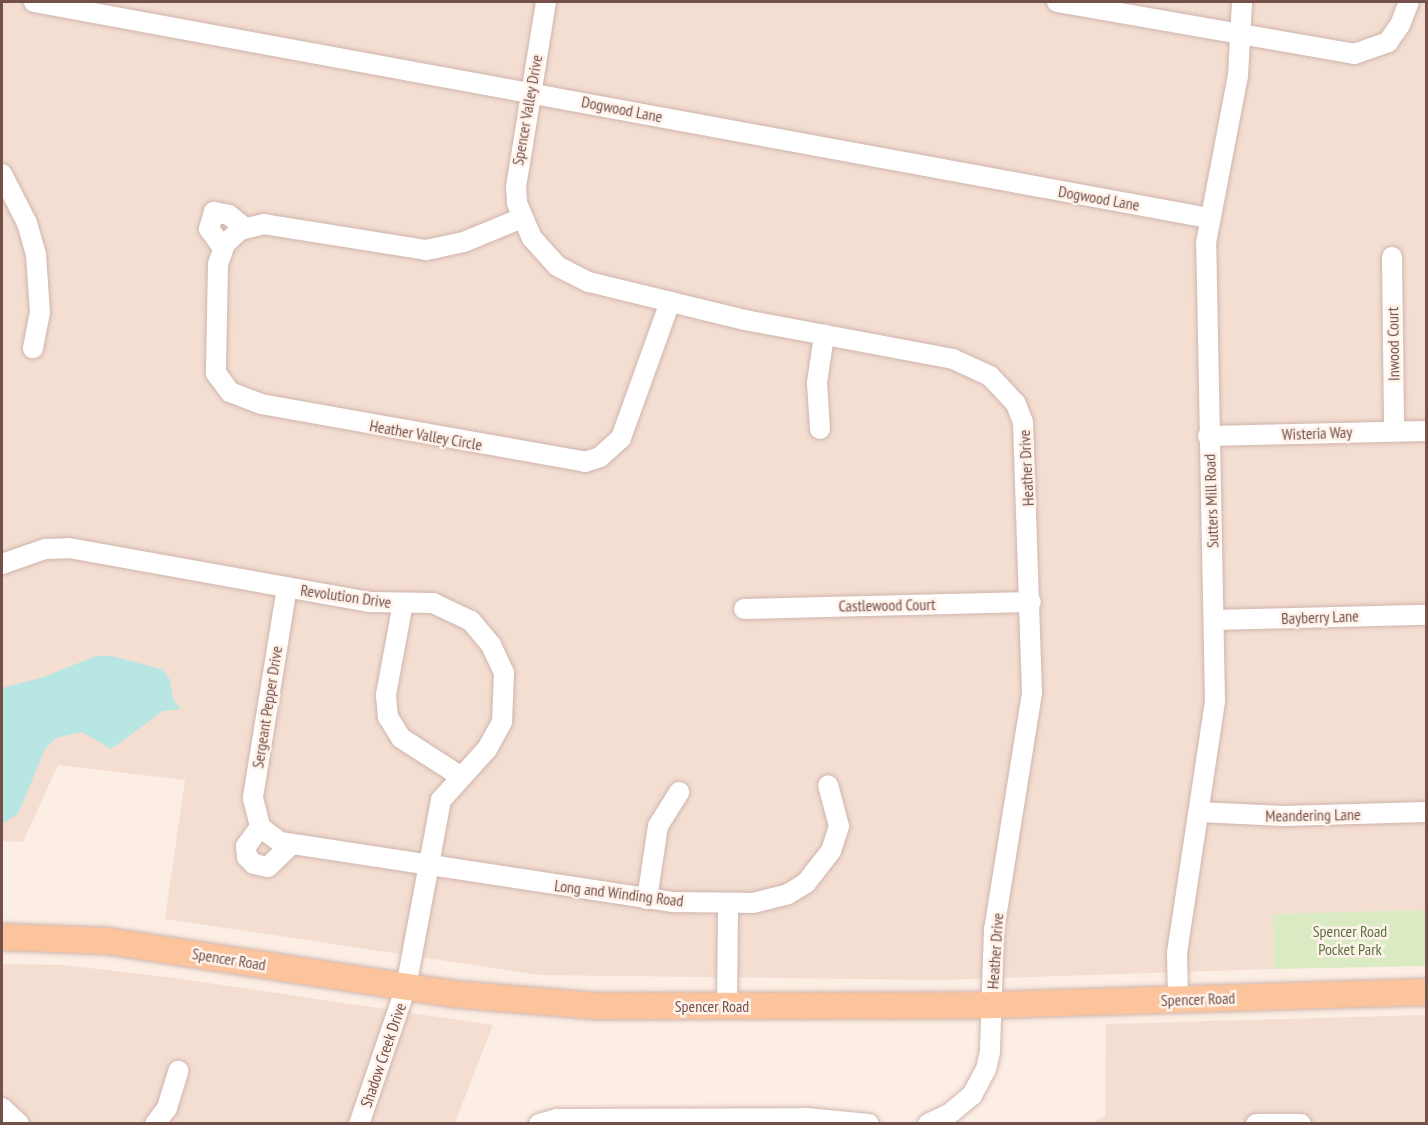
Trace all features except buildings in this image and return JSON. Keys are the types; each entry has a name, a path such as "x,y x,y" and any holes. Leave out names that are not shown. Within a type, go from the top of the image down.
{"main road":[{"name":"Spencer Road","path":"2,937 107,942 406,987 544,1003 727,1006 991,1005 1426,992"}],"street":[{"name":"Dogwood Lane","path":"34,2 530,91 1209,218"},
{"name":"Spencer Valley Drive","path":"522,218 517,203 516,173 546,2"},
{"path":"1057,2 1338,53 1393,49 1409,2"},
{"name":"Sutters Mill Road","path":"1178,1000 1177,953 1215,701 1205,268 1209,218 1237,85 1242,35 1242,2"},
{"path":"2,174 27,223 36,255 40,312 33,348"},
{"path":"245,228 229,215 214,212 209,220 209,230 223,248 245,228 264,224 426,250 464,242 522,218"},
{"name":"Heather Drive","path":"522,218 542,253 568,274 670,302 824,335 953,359 990,376 1016,404 1026,442 1031,602 1030,714 994,929 990,1052 980,1083 961,1106 928,1124"},
{"name":"Heather Valley Circle","path":"223,248 218,264 214,359 216,373 230,392 261,404 570,461 600,457 621,438 670,302"},
{"name":"Inwood Court","path":"1392,257 1394,431"},
{"path":"820,429 817,383 824,335"},
{"name":"Wisteria Way","path":"1209,436 1426,431"},
{"name":"Revolution Drive","path":"2,564 45,549 69,548 370,602 444,607 471,621 491,645 504,673 505,706 496,737 441,800 406,987"},
{"name":"Sergeant Pepper Drive","path":"260,827 254,812 255,783 287,587"},
{"name":"Castlewood Court","path":"744,609 1031,602"},
{"path":"403,603 386,695 388,717 401,738 460,776"},
{"name":"Bayberry Lane","path":"1214,620 1426,615"},
{"name":"Long and Winding Road","path":"428,868 646,899 728,903 762,902 788,894 819,868 835,843 839,826 828,785"},
{"path":"646,899 658,826 679,792"},
{"name":"Meandering Lane","path":"1199,812 1283,816 1426,812"},
{"path":"291,845 268,867 254,864 247,857 246,846 260,827 280,842 291,845 428,868"},
{"path":"727,1006 728,903"},
{"name":"Shadow Creek Drive","path":"359,1124 406,987"},
{"path":"155,1124 167,1108 178,1071"},
{"path":"2,1108 19,1124"},
{"path":"539,1124 557,1119 806,1118 869,1124"},
{"path":"1256,1124 1301,1124"}],"shaded area":[{"path":"2,2 1426,2 1426,910 1273,914 1274,969 940,980 540,975 165,919 185,780 58,765 23,842 2,841"},
{"path":"2,964 63,965 175,978 493,1025 455,1123 2,1124"},
{"path":"1426,1015 1426,1123 1089,1124 1105,1116 1106,1024"}],"green space":[{"name":"Spencer Road Pocket Park","path":"1426,910 1426,966 1274,969 1273,914"}],"water":[{"path":"96,656 111,656 162,669 169,678 174,701 181,709 163,711 111,749 82,732 56,738 45,749 18,814 2,824 2,688 41,678"}]}
